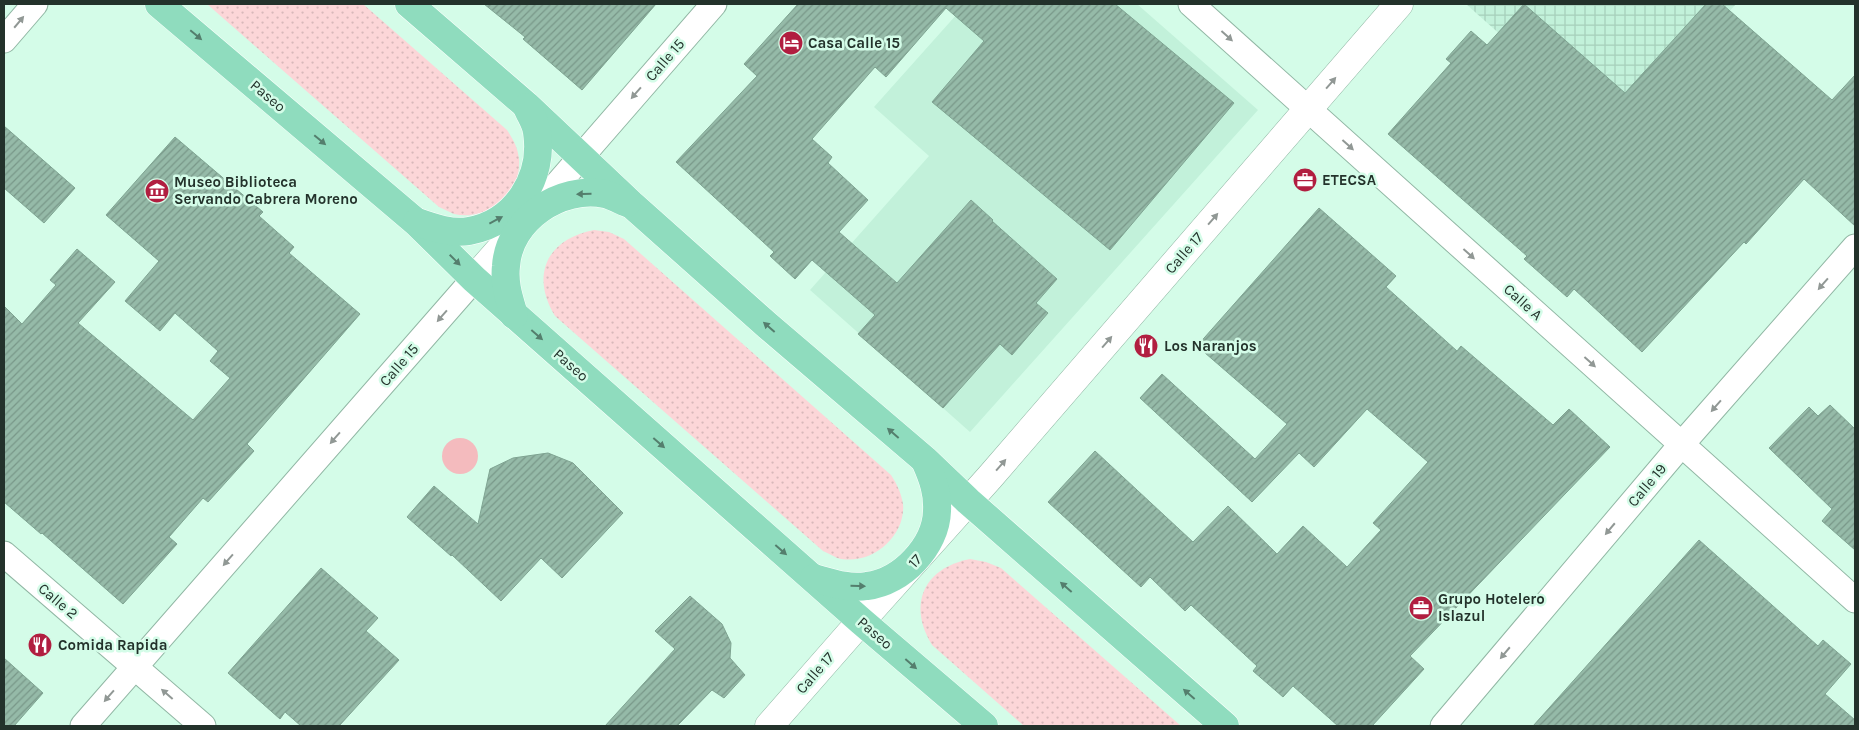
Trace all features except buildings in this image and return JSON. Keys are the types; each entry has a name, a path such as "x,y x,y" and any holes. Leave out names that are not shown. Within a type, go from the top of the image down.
{"main road":[{"path":"409,4 526,105 631,204 768,326 924,460 968,501 1225,726"},
{"name":"Paseo","path":"163,6 416,222 474,280 861,621 984,726"},
{"path":"416,222 442,231 469,231 495,222 513,210 532,183 539,157 537,130 526,105"},
{"path":"514,315 506,292 506,265 513,239 526,221 552,201 578,193 605,194 631,204"},
{"path":"811,576 840,586 868,586 893,577 915,561 930,538 937,512 935,485 924,460"}],"street":[{"path":"4,40 35,4"},
{"name":"Calle 15","path":"83,726 714,4"},
{"name":"Calle A","path":"1191,4 1855,600"},
{"name":"Calle 17","path":"968,501 1399,4"},
{"name":"Calle 19","path":"1443,726 1681,445 1855,247"},
{"name":"17","path":"861,621 968,501"},
{"name":"Calle 2","path":"4,554 203,726"},
{"name":"Calle 17","path":"769,726 861,621"}],"shaded area":[{"path":"207,4 363,4 507,130 515,144 519,159 515,183 500,202 478,214 454,214 439,207"},
{"path":"966,4 1137,4 1258,110 970,432 810,290 929,156 874,107"},
{"path":"1466,4 1736,4 1616,138"},
{"path":"594,230 609,232 624,239 891,475 901,496 903,504 902,516 899,528 884,547 873,554 849,560 837,558 823,551 555,316 544,287 544,273 548,261 554,250 565,241"},
{"path":"460,438 472,444 478,456 472,468 460,474 448,468 442,456 448,444"},
{"path":"970,559 986,562 1001,568 1181,726 1024,726 932,645 925,630 921,616 921,602 924,590 931,579 941,570"}],"place":[{"name":"Casa Calle 15","path":"791,43"},
{"name":"ETECSA","path":"1305,180"},
{"name":"Museo Biblioteca Servando Cabrera Moreno","path":"157,191"},
{"name":"Los Naranjos","path":"1146,346"},
{"name":"Grupo Hotelero Islazul","path":"1421,608"},
{"name":"Comida Rapida","path":"40,645"}]}
